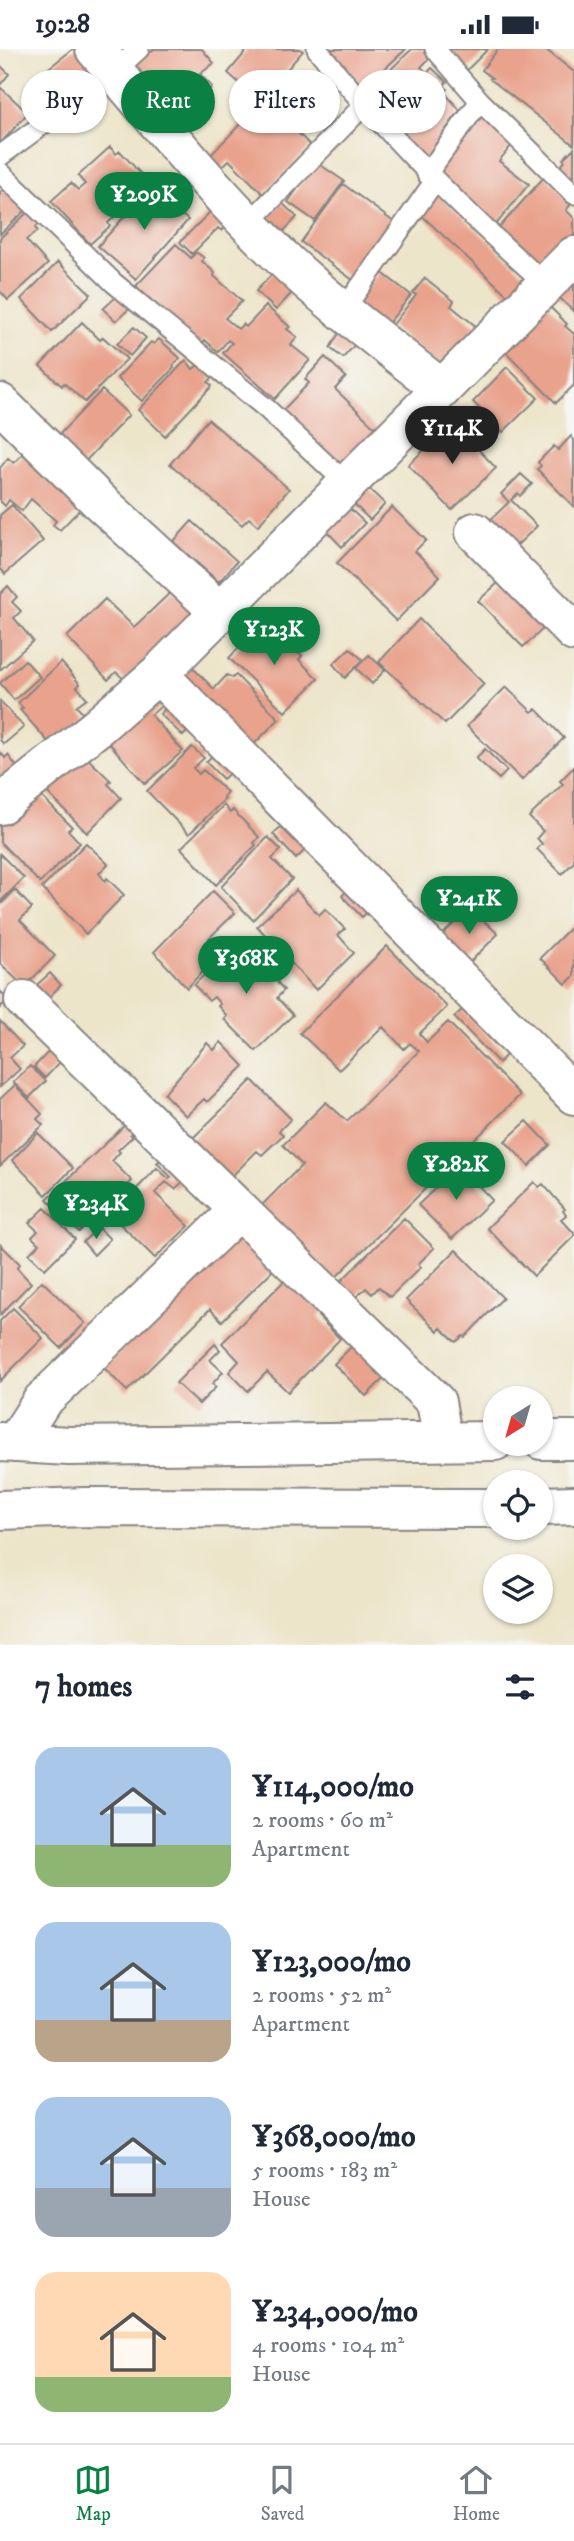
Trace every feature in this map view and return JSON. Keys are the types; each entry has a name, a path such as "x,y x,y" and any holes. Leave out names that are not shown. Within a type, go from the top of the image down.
{"street":[{"path":"116,56 167,135 277,253 343,311 442,389"},
{"path":"0,805 96,729 158,674 574,256"},
{"path":"0,403 85,488 220,612"},
{"path":"475,532 574,632"},
{"path":"158,674 574,1095"},
{"path":"24,1000 436,1402 443,1441"},
{"path":"7,1443 42,1401 239,1209"},
{"path":"553,1440 574,1440"},
{"path":"7,1443 69,1446 483,1441"},
{"path":"553,1506 574,1505"},
{"path":"0,1510 85,1507 483,1508"}],"lane":[{"path":"317,49 354,95"},
{"path":"435,49 480,101 574,194"},
{"path":"0,156 116,56"},
{"path":"343,311 480,101"},
{"path":"249,223 354,115"},
{"path":"388,133 430,178 547,285"},
{"path":"0,173 114,283 267,409 347,484"}],"building":[{"path":"73,49 79,49 96,70 46,70"},
{"path":"154,49 202,49 214,63 205,70 130,70"},
{"path":"248,49 303,51 286,70 230,70"},
{"path":"327,49 406,49 383,70 354,70 354,77"},
{"path":"412,49 426,49 433,55 421,67 424,70 390,70"},
{"path":"446,49 488,49 467,70"},
{"path":"498,49 545,49 574,72 574,145 482,70"},
{"path":"0,65 9,74 0,85"},
{"path":"0,87 21,106 21,121 0,144"},
{"path":"446,94 460,110 446,129"},
{"path":"481,113 514,142 499,161 529,184 494,227 436,171"},
{"path":"232,133 298,133 311,146 263,194 229,160 216,173 204,162"},
{"path":"400,133 443,133 424,160"},
{"path":"110,147 116,154 120,151 150,184 108,223 110,226 90,244 51,201 71,183 78,190 85,184 78,176"},
{"path":"574,148 574,180 560,167 565,161 563,159"},
{"path":"316,162 344,181 315,221 288,202"},
{"path":"545,176 573,202 566,210 574,218 574,239 544,272 497,230"},
{"path":"343,184 395,223 353,280 301,242"},
{"path":"153,185 180,207 176,210 188,220 136,279 98,246"},
{"path":"6,188 26,210 0,234 0,192"},
{"path":"437,194 532,281 514,301 420,214"},
{"path":"282,203 297,217 283,232 268,218"},
{"path":"216,206 231,221 222,231 218,228 192,254 180,242"},
{"path":"29,211 40,223 35,228 38,231 26,240 48,264 8,300 0,291 0,238"},
{"path":"176,244 191,258 196,252 204,258 202,261 215,273 214,276 242,301 225,318 238,329 243,324 246,327 266,306 290,327 287,329 297,337 291,345 310,360 275,399 223,353 232,343 228,340 218,352 205,340 200,346 136,286"},
{"path":"58,262 91,294 52,332 21,299"},
{"path":"279,267 299,285 276,310 256,291"},
{"path":"380,271 411,295 383,330 352,306"},
{"path":"425,278 454,301 451,306 478,328 445,370 391,327 416,295 413,293"},
{"path":"568,279 574,285 574,312 558,296"},
{"path":"117,296 130,308 116,321 103,309"},
{"path":"547,304 574,334 574,385 556,403 502,348"},
{"path":"82,322 100,340 103,337 127,359 85,402 40,366"},
{"path":"344,325 360,339 343,358 330,348"},
{"path":"134,327 146,338 130,356 117,344"},
{"path":"159,339 180,358 174,368 142,401 117,378 151,342 154,344"},
{"path":"325,357 346,377 335,389 381,433 344,468 282,411 309,383 305,379"},
{"path":"186,360 193,369 198,365 213,377 208,382 212,386 165,436 138,410"},
{"path":"507,367 538,398 503,432 473,402"},
{"path":"102,390 129,415 79,468 52,442"},
{"path":"208,419 289,489 258,526 249,518 242,525 170,464"},
{"path":"453,423 496,468 452,510 408,465"},
{"path":"571,436 574,440 574,507 537,469 541,466 538,462 554,446 558,450"},
{"path":"26,450 87,502 60,530 53,525 56,521 31,499 22,511 9,500 5,506 0,501 0,468 8,458 14,463"},
{"path":"521,474 532,484 520,496 518,493 511,500 537,526 513,549 487,523 509,502 501,494"},
{"path":"364,484 385,504 370,520 349,499"},
{"path":"345,504 365,523 342,547 322,526"},
{"path":"12,505 43,541 5,574 0,568 0,515"},
{"path":"392,507 426,540 415,551 440,576 396,621 337,563"},
{"path":"192,521 237,561 219,582 173,542"},
{"path":"498,583 543,629 523,647 478,601"},
{"path":"8,586 17,597 12,602 21,611 14,618 33,641 0,670 0,594"},
{"path":"173,590 197,615 125,680 116,672 108,680 67,637 105,599 134,627"},
{"path":"419,619 484,684 445,724 379,662"},
{"path":"262,623 302,656 299,660 318,679 285,712 229,658"},
{"path":"350,648 363,660 345,678 333,664"},
{"path":"369,655 385,670 372,684 356,668"},
{"path":"25,660 40,677 14,700 0,683"},
{"path":"186,661 214,689 227,675 232,678 236,675 279,719 245,753 170,676"},
{"path":"61,662 80,684 77,687 87,698 76,706 87,718 53,747 20,710 23,708 18,703"},
{"path":"158,687 169,699 151,715 183,751 145,784 103,736"},
{"path":"506,687 532,712 536,709 564,738 522,780 467,726"},
{"path":"0,701 24,727 4,744 0,740"},
{"path":"172,702 194,724 183,736 160,714"},
{"path":"192,747 204,758 193,768 199,774 203,770 227,792 223,797 225,799 189,834 147,791"},
{"path":"219,749 236,767 223,779 206,762"},
{"path":"485,749 507,771 499,779 476,758"},
{"path":"0,752 5,758 8,755 22,774 0,793"},
{"path":"81,752 111,781 108,784 121,798 87,833 44,789"},
{"path":"574,767 574,862 562,874 537,849 542,844 537,838 543,831 529,817 563,784 560,781"},
{"path":"35,790 72,827 68,830 80,843 40,883 0,842 0,823"},
{"path":"224,805 230,813 233,810 259,837 254,843 256,845 216,885 181,848"},
{"path":"284,824 307,848 296,859 273,834"},
{"path":"268,837 281,850 272,859 292,879 253,920 221,887"},
{"path":"86,843 108,864 99,873 124,895 86,934 42,888"},
{"path":"0,854 24,878 0,902"},
{"path":"350,887 371,909 362,917 342,896"},
{"path":"15,890 32,908 20,920 55,956 24,987 0,963 0,905"},
{"path":"296,890 319,915 325,909 345,929 338,935 354,953 316,990 257,926"},
{"path":"213,891 235,913 209,938 222,951 187,988 154,952"},
{"path":"470,908 498,934 467,965 440,937"},
{"path":"574,924 574,976 566,984 540,958"},
{"path":"236,944 247,957 243,962 247,965 252,959 259,966 264,961 281,977 277,982 284,990 277,998 293,1015 256,1051 224,1019 227,1016 214,997 209,1001 194,985"},
{"path":"387,946 447,1007 419,1034 427,1042 448,1022 520,1095 331,1282 259,1208 302,1165 283,1145 326,1102 347,1121 419,1051 410,1043 404,1049 383,1027 339,1070 300,1033"},
{"path":"50,973 61,985 42,1004 30,991"},
{"path":"0,991 8,999 0,1008"},
{"path":"462,1010 506,1055 499,1063 454,1017"},
{"path":"0,1021 23,1046 10,1058 20,1069 0,1087"},
{"path":"221,1042 244,1066 207,1102 204,1099 186,1116 164,1094 207,1043 214,1050"},
{"path":"52,1048 63,1059 45,1078 34,1067"},
{"path":"30,1066 46,1081 29,1098 13,1082"},
{"path":"252,1080 291,1119 279,1131 283,1135 262,1155 257,1151 229,1179 190,1141"},
{"path":"15,1085 42,1114 37,1119 43,1125 0,1166 0,1099"},
{"path":"527,1121 550,1145 529,1166 505,1141"},
{"path":"128,1122 135,1128 130,1134 133,1136 118,1150 120,1152 112,1161 132,1181 79,1232 47,1199"},
{"path":"38,1133 73,1168 46,1195 12,1160"},
{"path":"167,1153 188,1177 175,1189 166,1182 155,1193 189,1226 155,1258 111,1215 157,1168 169,1179 171,1177 157,1163"},
{"path":"465,1165 480,1181 477,1184 492,1200 452,1239 418,1205 451,1173 456,1170 458,1173"},
{"path":"534,1182 539,1187 543,1184 565,1209 563,1211 566,1215 561,1219 574,1236 534,1276 487,1228"},
{"path":"45,1208 75,1239 45,1269 29,1254 39,1244 32,1237 38,1231 29,1223"},
{"path":"404,1218 434,1248 418,1264 421,1267 390,1297 379,1287 372,1294 366,1288 348,1304 333,1289"},
{"path":"98,1227 110,1239 94,1255 83,1242"},
{"path":"243,1229 279,1264 222,1321 210,1309 127,1391 104,1368"},
{"path":"1,1245 20,1264 17,1268 31,1283 0,1315"},
{"path":"456,1250 503,1298 465,1337 456,1342 441,1328 438,1331 406,1300"},
{"path":"289,1276 323,1312 318,1316 340,1339 288,1392 267,1372 248,1391 229,1372 239,1361 222,1343"},
{"path":"42,1281 85,1323 61,1348 18,1306"},
{"path":"13,1308 43,1338 0,1381 0,1321"},
{"path":"357,1341 389,1373 366,1396 334,1364"},
{"path":"215,1344 220,1350 210,1360 223,1372 212,1384 216,1387 199,1404 176,1383"}]}
